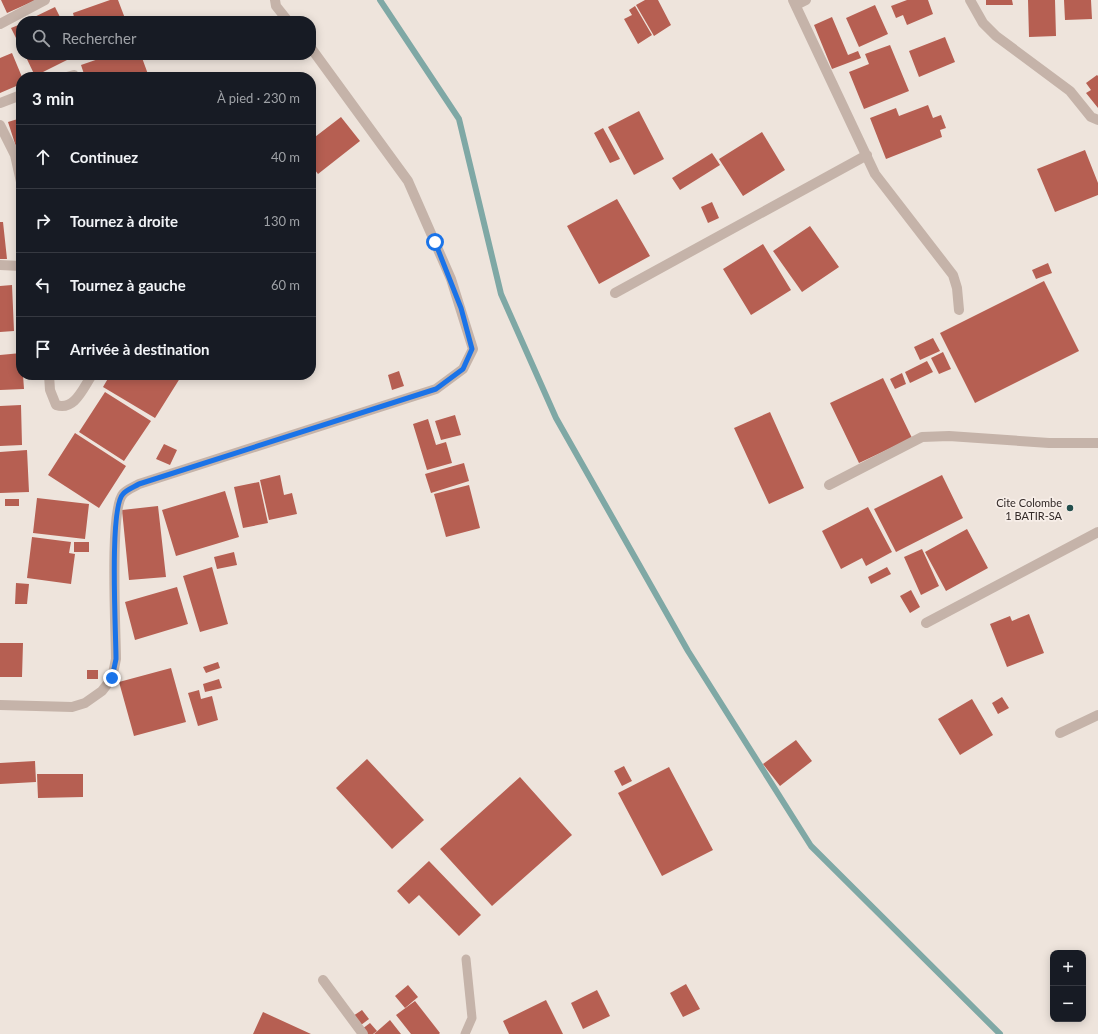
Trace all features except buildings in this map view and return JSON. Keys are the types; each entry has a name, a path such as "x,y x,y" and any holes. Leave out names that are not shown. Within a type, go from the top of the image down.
{"street":[{"path":"0,24 46,0"},
{"path":"275,0 276,6 284,16"},
{"path":"806,0 794,2 875,174 952,275 957,288 959,310"},
{"path":"970,0 983,23 996,36 1070,91 1091,117 1098,120"},
{"path":"0,705 72,707 85,703 102,691 112,678 116,659 115,540 117,509 122,494 139,484 436,389 463,369 472,349 451,279 408,181 316,55"},
{"path":"0,104 16,97"},
{"path":"0,125 16,160"},
{"path":"615,293 867,155"},
{"path":"0,265 16,266"},
{"path":"50,380 52,398 56,405 62,407 73,403 89,380"},
{"path":"829,485 922,437 949,436 1049,443 1098,443"},
{"path":"926,623 1098,532"},
{"path":"1060,733 1098,715"},
{"path":"323,980 363,1034"}],"lane":[{"path":"465,1034 472,1018 466,959"}],"waterway":[{"path":"380,0 459,119 501,294 556,418 688,651 811,846 1000,1034"}],"place":[{"name":"Cite Colombe 1 BATIR-SA","path":"1070,508"}],"route":[{"path":"112,678 116,659 115,540 117,509 122,494 139,484 436,389 463,369 472,349 461,308 451,279 435,242"}]}
